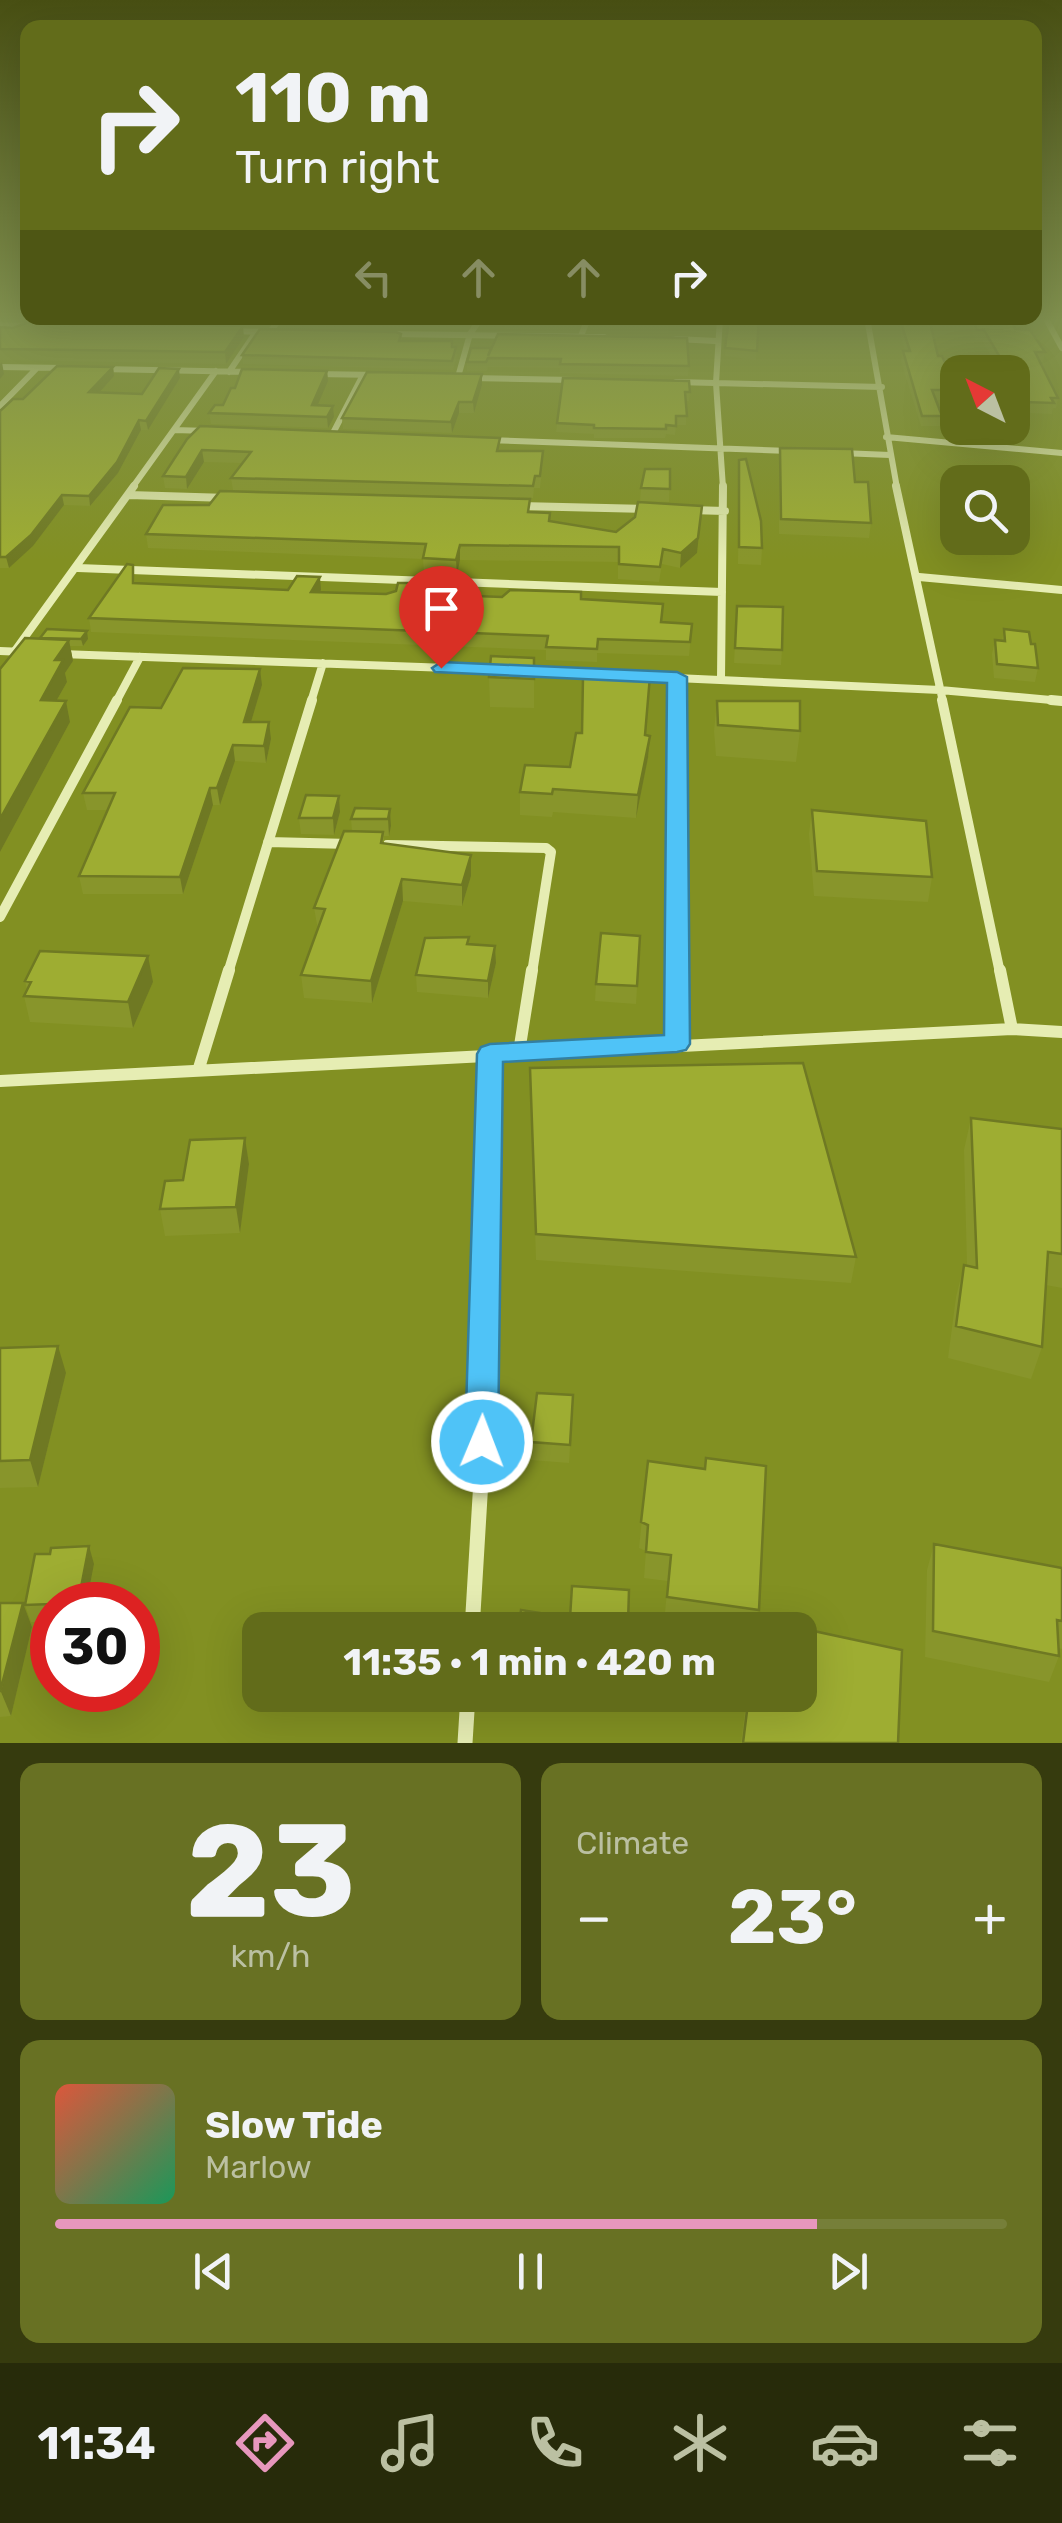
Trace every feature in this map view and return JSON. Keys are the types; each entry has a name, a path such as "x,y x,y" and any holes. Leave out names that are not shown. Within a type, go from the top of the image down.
{"street":[{"path":"14,652 197,398"},
{"path":"332,435 351,398"},
{"path":"717,398 726,511 721,679"},
{"path":"883,398 886,438 1012,1029"},
{"path":"174,430 214,432"},
{"path":"313,435 352,436"},
{"path":"886,438 1062,453"},
{"path":"468,440 796,451"},
{"path":"834,453 890,455"},
{"path":"129,495 248,498"},
{"path":"507,505 666,509"},
{"path":"686,510 726,511"},
{"path":"78,568 722,592"},
{"path":"918,578 1062,590"},
{"path":"0,651 32,652"},
{"path":"50,653 721,679 940,690 1062,701"},
{"path":"0,917 140,657"},
{"path":"199,1068 323,663"},
{"path":"677,677 677,1044"},
{"path":"268,842 546,848 552,852 518,1052"},
{"path":"0,1082 677,1044 1012,1029 1062,1032"},
{"path":"473,1612 480,1480 490,1054"},
{"path":"465,1743 467,1712"}],"building":[{"path":"160,398 146,421 139,420 117,462 89,496 62,495 31,535 6,557 0,557 0,411 13,399"},
{"path":"226,398 315,398 312,405 333,406 327,417 209,413 215,405 223,405"},
{"path":"353,398 474,398 473,402 459,402 451,422 342,418"},
{"path":"560,398 686,398 687,416 676,416 676,426 666,425 666,429 557,423"},
{"path":"917,398 935,398 940,416 922,416"},
{"path":"1030,398 1051,398 1054,403 1030,402"},
{"path":"200,426 500,438 497,451 543,451 540,476 535,476 533,486 231,478 251,452 202,450 186,477 163,476"},
{"path":"780,448 852,449 855,482 868,482 871,523 781,519"},
{"path":"746,459 761,521 762,548 739,547 739,460"},
{"path":"645,469 670,469 670,489 641,488"},
{"path":"220,491 530,499 528,512 550,513 549,521 616,532 635,517 638,502 702,506 698,538 681,553 663,549 660,567 619,564 619,547 460,545 456,560 423,558 426,544 146,534 163,505 209,505"},
{"path":"127,564 133,565 133,583 288,590 297,576 320,577 311,592 386,594 396,591 398,583 419,583 421,575 453,576 449,595 502,597 510,590 581,592 581,599 663,604 661,622 692,624 690,642 598,639 597,649 546,647 548,636 89,618"},
{"path":"737,606 783,607 782,650 735,648"},
{"path":"47,629 87,631 81,639 40,638"},
{"path":"1004,629 1029,632 1038,668 997,664 995,640 1005,641"},
{"path":"25,638 69,640 55,660 63,660 41,700 66,701 0,819 0,669"},
{"path":"491,656 534,658 534,679 489,677"},
{"path":"183,668 260,669 244,722 269,722 264,746 233,745 217,788 210,788 180,877 79,876 115,793 83,793 130,707 161,708"},
{"path":"650,676 645,735 650,736 638,795 553,789 552,794 520,792 525,765 570,767 576,733 582,733 583,677"},
{"path":"717,701 800,701 800,731 718,725"},
{"path":"306,795 339,796 333,818 299,818"},
{"path":"355,808 390,809 388,819 351,819"},
{"path":"812,810 926,821 932,877 817,871"},
{"path":"344,831 383,832 381,843 471,855 462,885 402,879 371,981 301,975 325,909 314,908"},
{"path":"601,933 640,936 637,986 596,984"},
{"path":"469,937 467,944 495,946 488,981 416,975 425,938"},
{"path":"40,951 148,956 128,1002 24,996 31,982 25,981"},
{"path":"803,1063 856,1257 536,1234 530,1068"},
{"path":"971,1118 1062,1129 1062,1254 1048,1252 1042,1347 956,1326 964,1265 977,1268"},
{"path":"245,1138 236,1207 160,1209 165,1181 183,1180 190,1140"},
{"path":"58,1346 30,1460 0,1461 0,1348"},
{"path":"537,1393 573,1395 570,1445 531,1442"},
{"path":"706,1458 766,1466 759,1610 667,1597 671,1555 646,1552 648,1525 641,1522 648,1461 705,1469"},
{"path":"934,1544 1062,1568 1062,1621 1057,1620 1059,1656 933,1631"},
{"path":"89,1546 82,1582 30,1582 30,1605 25,1605 35,1554 50,1554 51,1548"},
{"path":"572,1586 629,1590 628,1612 570,1612"},
{"path":"0,1603 23,1603 0,1692"},
{"path":"817,1632 902,1650 898,1743 743,1743 747,1712 817,1712"}],"route":[{"path":"441,668 677,677 677,1044 490,1054 482,1442"}]}
